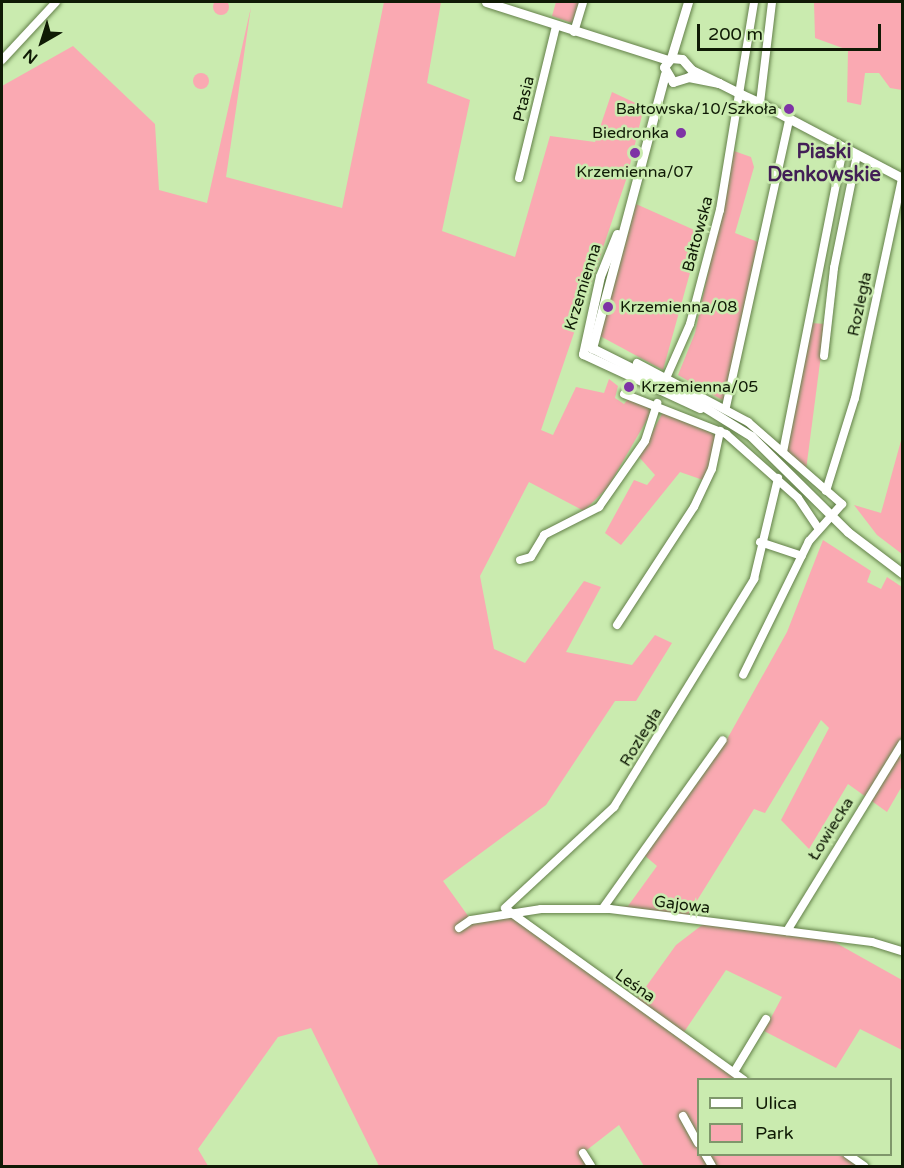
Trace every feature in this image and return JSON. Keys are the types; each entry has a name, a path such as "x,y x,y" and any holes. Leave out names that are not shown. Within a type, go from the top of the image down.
{"main road":[{"path":"486,2 629,51 686,63 719,83 902,178"},
{"path":"681,80 686,63 684,26 688,2"},
{"name":"Krzemienna","path":"684,26 664,73 658,108 619,230 600,276 583,354 714,413 751,436 832,517 903,573"},
{"path":"629,51 664,73 681,80 719,83"},
{"name":"Krzemienna","path":"658,108 681,80"}],"street":[{"path":"2,60 56,2"},
{"path":"574,32 583,2"},
{"name":"Bałtowska","path":"667,376 690,324 726,185 754,2"},
{"path":"760,103 772,2"},
{"name":"Ptasia","path":"519,178 556,26"},
{"path":"726,407 789,120"},
{"path":"783,452 843,148"},
{"path":"824,356 834,268 857,155"},
{"name":"Rozległa","path":"826,491 855,398 902,178"},
{"path":"637,363 726,407 783,452 842,504 819,529 802,556 743,675"},
{"path":"624,394 657,403 720,431 778,478 819,529"},
{"path":"520,560 529,559 544,535 599,507 645,441 657,403"},
{"path":"617,625 694,507 712,470 720,431"},
{"name":"Rozległa","path":"512,915 505,908 614,807 754,579 760,542 778,478"},
{"path":"760,542 802,556"},
{"path":"603,908 723,740"},
{"name":"Łowiecka","path":"786,931 903,744"},
{"name":"Gajowa","path":"459,928 471,920 603,908 872,942 903,951"},
{"name":"Leśna","path":"512,915 742,1078"},
{"path":"734,1072 766,1019"},
{"path":"683,1116 697,1140"},
{"path":"583,1153 591,1167"},
{"path":"848,1156 864,1167"}],"green space":[{"path":"221,-1 227,1 229,7 227,13 221,15 215,13 213,7 215,1"},
{"path":"384,2 441,2 427,83 470,100 442,231 515,257 550,136 595,142 612,92 644,107 627,177 541,430 553,435 576,387 604,393 609,379 618,386 615,398 624,404 629,398 652,404 648,418 608,487 584,511 529,482 480,576 494,649 525,663 584,581 601,587 566,652 632,665 655,635 672,643 636,701 615,701 546,805 443,881 471,920 512,915 635,1002 676,945 706,922 603,908 628,906 657,866 644,855 726,741 787,632 823,540 871,571 867,582 881,589 887,577 902,587 902,738 894,753 902,759 902,786 887,812 848,784 809,849 781,820 829,728 821,720 765,813 754,809 688,915 820,934 902,980 902,1050 860,1029 836,1068 764,1031 782,997 726,970 682,1035 742,1078 697,1078 697,1156 849,1156 864,1166 644,1166 619,1125 583,1153 591,1166 379,1166 311,1028 278,1037 198,1149 208,1166 2,1166 2,86 73,46 155,124 159,190 207,203 251,7 226,177 342,208"},
{"path":"556,2 579,2 572,23 552,16"},
{"path":"814,2 902,2 902,90 890,88 879,73 865,73 861,105 847,102 848,50 815,38"},
{"path":"201,73 207,75 209,81 207,87 201,89 195,87 193,81 195,75"},
{"path":"734,151 751,157 754,167 735,233 758,242 724,401 678,375 695,333"},
{"path":"636,204 701,233 663,370 600,336"},
{"path":"811,323 825,324 806,470 786,450"},
{"path":"663,412 716,435 708,472 703,480 680,472 621,545 605,533 634,480 647,485 655,475 639,457"},
{"path":"902,437 902,554 877,535 854,505 881,513"}],"place":[{"name":"Bałtowska/10/Szkoła","path":"789,109"},
{"name":"Biedronka","path":"681,133"},
{"name":"Krzemienna/07","path":"635,153"},
{"name":"Krzemienna/08","path":"608,307"},
{"name":"Krzemienna/05","path":"629,387"}],"district":[{"name":"Piaski Denkowskie","path":"824,164"}]}
